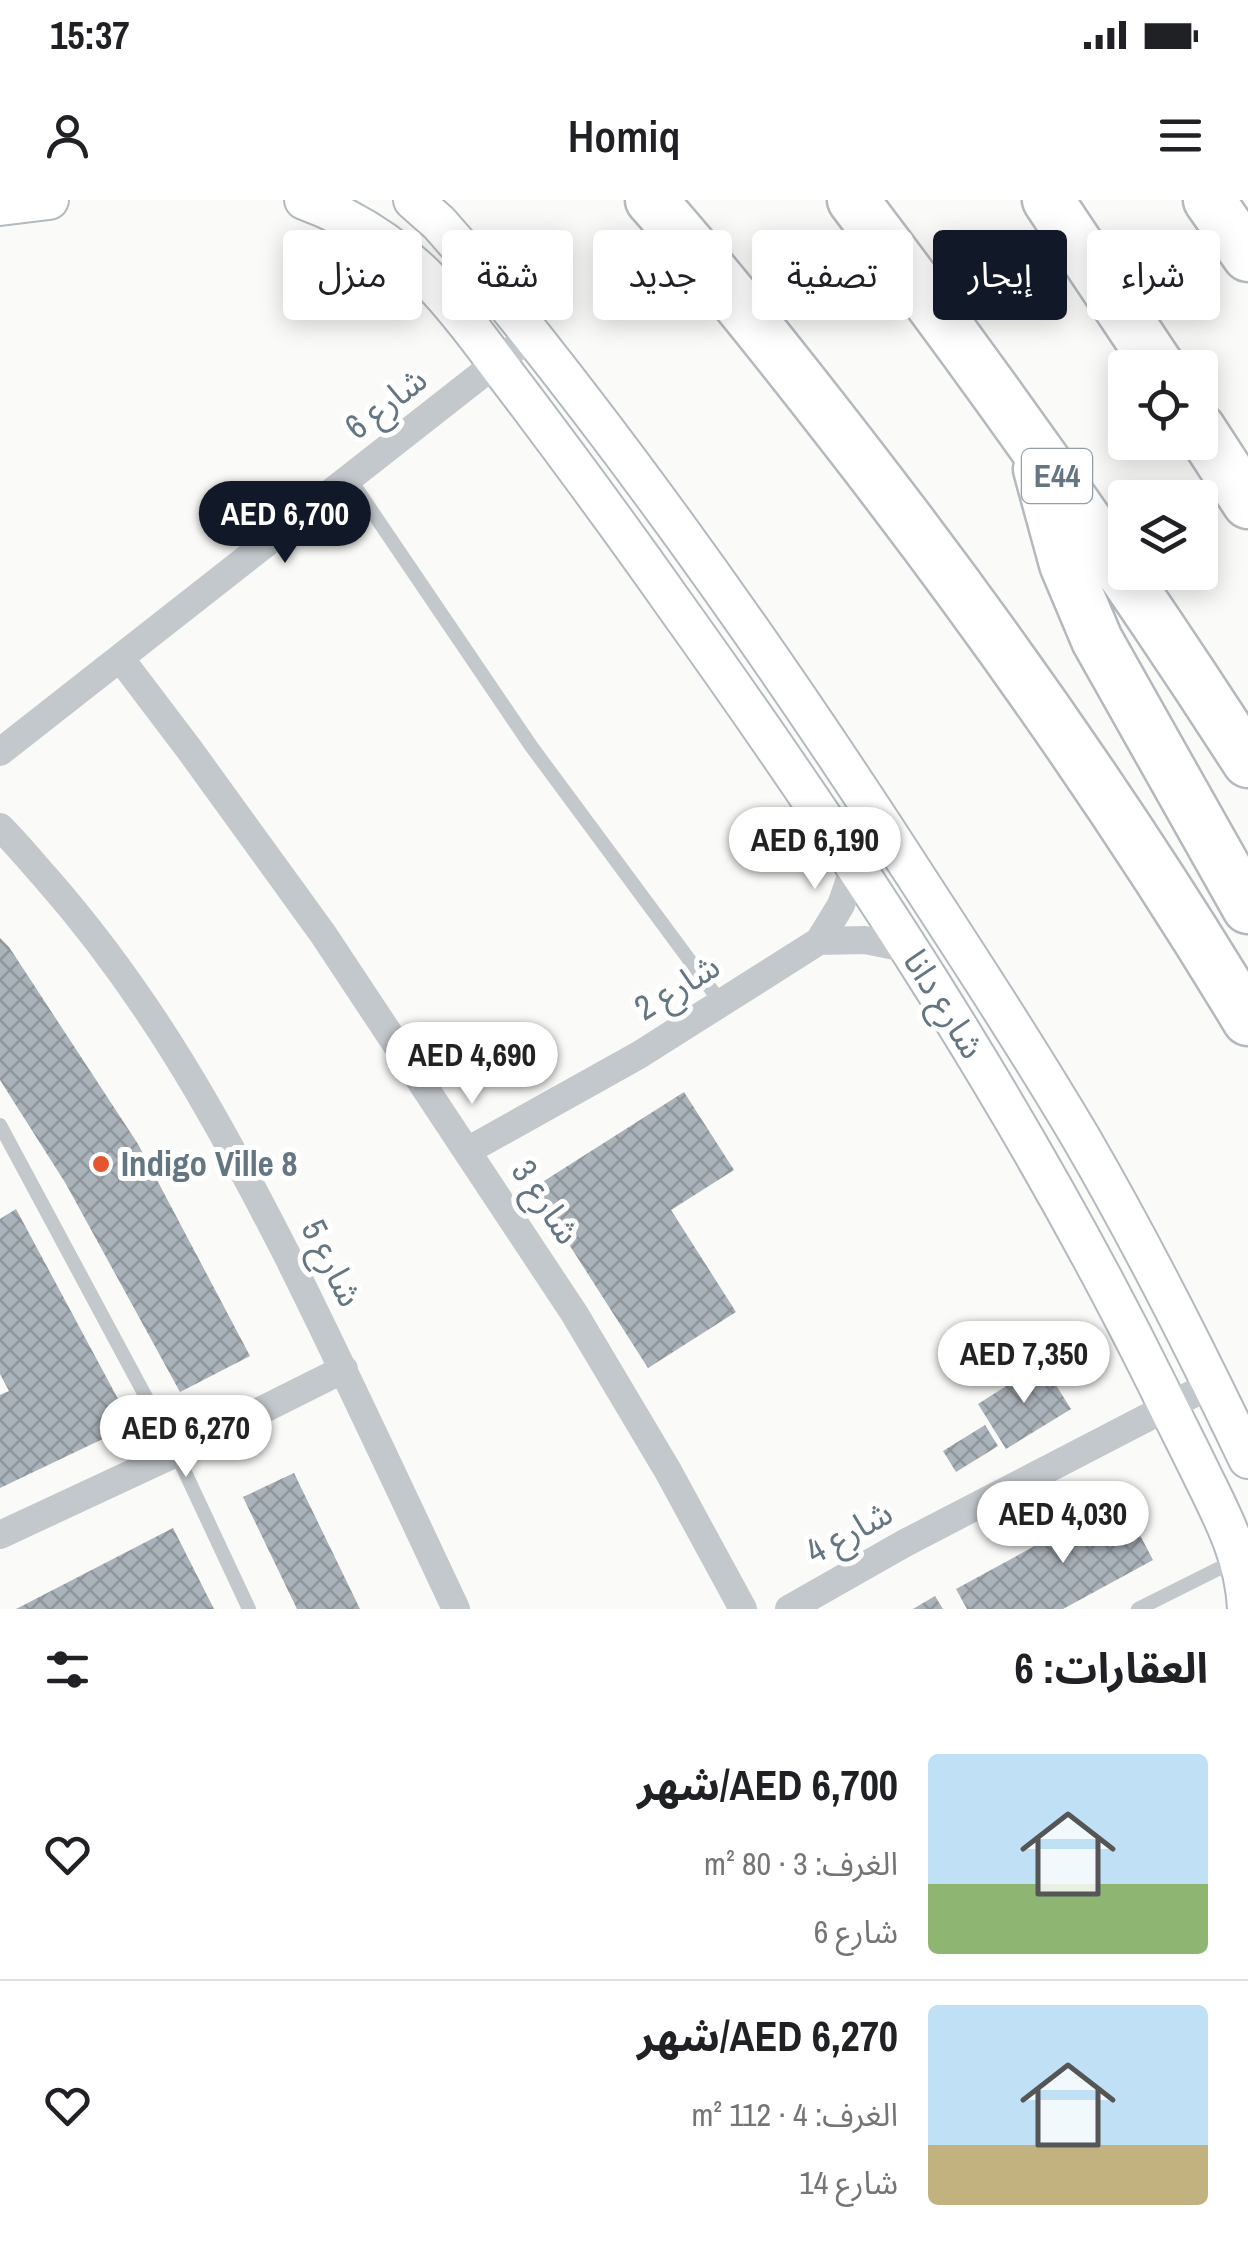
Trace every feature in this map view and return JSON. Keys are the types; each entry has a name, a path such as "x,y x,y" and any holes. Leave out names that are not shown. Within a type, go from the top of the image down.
{"highway":[{"path":"650,200 797,376 994,637 1138,847 1248,1020"},
{"name":"E44","path":"854,200 1034,444 1248,762"},
{"path":"1048,200 1148,350"},
{"path":"1209,200 1248,256"},
{"path":"1034,444 1065,564 1097,640 1248,908"},
{"path":"1218,457 1248,503"}],"street":[{"path":"0,206 49,200"},
{"name":"شارع دانا","path":"304,200 355,222 410,261 456,310 629,540 855,866 1010,1111 1074,1224 1217,1505 1239,1558 1247,1609"},
{"name":"شارع دانا","path":"413,200 460,247 605,428 829,744 968,956 1082,1141 1156,1273 1248,1460"},
{"name":"شارع 6","path":"0,752 533,334"},
{"name":"شارع 3","path":"120,658 323,934 584,1328 743,1609"},
{"name":"شارع 5","path":"0,827 82,921 133,987 188,1070 237,1157 344,1369 456,1609"},
{"name":"شارع 2","path":"467,1152 639,1055 820,940 841,905 855,866"},
{"path":"820,940 865,940 910,949"},
{"path":"0,1534 176,1453 344,1369"},
{"name":"شارع 4","path":"789,1609 906,1542 1212,1384"}],"lane":[{"path":"350,479 531,746 722,1004"},
{"path":"0,1124 176,1453 249,1609"},
{"path":"0,1155 12,1143"},
{"path":"1138,1609 1239,1558"}],"building":[{"name":"Indigo Ville 8","path":"0,938 138,1144 250,1356 180,1392 66,1184 0,1080"},
{"path":"684,1092 734,1170 671,1210 736,1312 648,1368 533,1188"},
{"path":"16,1209 132,1425 0,1488 0,1395 9,1391 0,1374 0,1219"},
{"path":"1042,1363 1071,1409 1006,1449 978,1404"},
{"path":"985,1425 998,1446 956,1472 943,1451"},
{"path":"294,1473 360,1609 297,1609 243,1497"},
{"path":"1121,1499 1153,1560 1063,1609 967,1609 956,1589"},
{"path":"173,1528 214,1609 16,1609"},
{"path":"935,1596 943,1609 913,1609"}],"place":[{"name":"Indigo Ville 8","path":"101,1164"}]}
